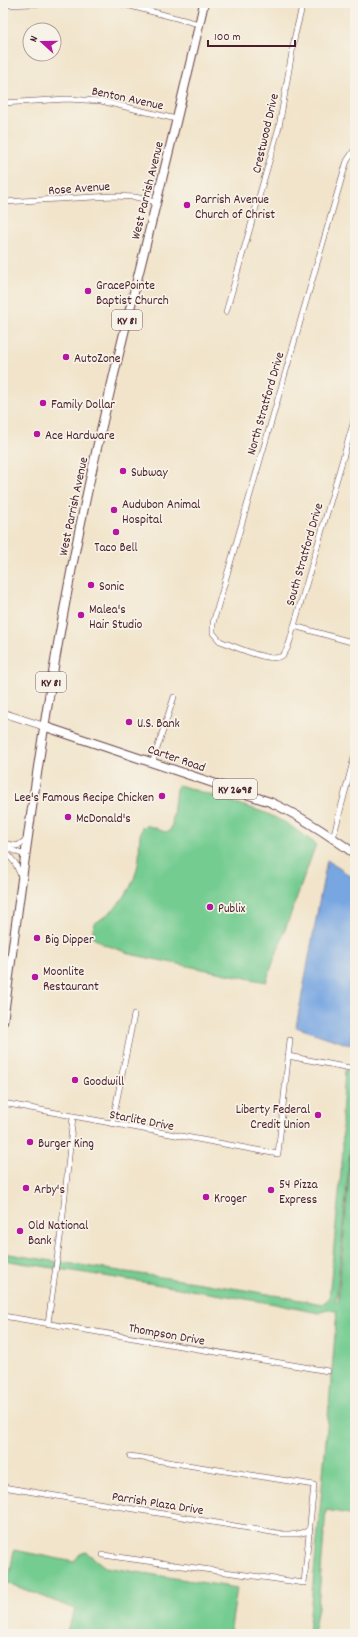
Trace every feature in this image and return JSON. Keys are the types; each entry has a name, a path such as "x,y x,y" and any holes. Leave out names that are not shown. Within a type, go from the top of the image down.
{"main road":[{"name":"West Parrish Avenue","path":"3,1022 26,840 43,726 65,600 86,496 204,3"},
{"name":"Carter Road","path":"3,713 153,761 270,802 298,815 355,854"}],"street":[{"path":"3,6 62,3"},
{"path":"119,3 199,24"},
{"name":"Crestwood Drive","path":"226,312 279,127 295,34 303,3"},
{"name":"Benton Avenue","path":"3,103 67,99 89,100 109,102 176,119"},
{"name":"North Stratford Drive","path":"242,649 216,638 212,628 213,623 342,177 347,161 355,149"},
{"name":"Rose Avenue","path":"3,202 113,196 135,197 156,202"},
{"name":"South Stratford Drive","path":"242,649 270,658 280,657 287,649 355,417"},
{"path":"294,626 355,643"},
{"path":"153,761 174,696"},
{"path":"333,838 355,754"},
{"path":"3,846 17,846 26,840"},
{"path":"3,846 24,855"},
{"path":"3,846 15,863 22,877"},
{"path":"112,1124 134,1015"},
{"path":"290,1040 288,1056 355,1069"},
{"name":"Starlite Drive","path":"3,1103 278,1154 288,1056"},
{"path":"48,1323 62,1224 73,1117"},
{"name":"Thompson Drive","path":"3,1316 328,1371"},
{"path":"103,1555 304,1583 314,1485 130,1456"},
{"name":"Parrish Plaza Drive","path":"3,1487 283,1534 310,1532"}],"green space":[{"path":"179,785 266,813 286,823 316,844 266,982 134,955 103,944 92,937 94,924 118,904 130,888 137,869 142,827 149,826 167,832 170,831 176,789"},
{"path":"345,1070 355,1072 355,1097 337,1295 335,1301 338,1302 355,1107 355,1515 326,1510 318,1607 313,1634 308,1634 337,1311 327,1310 318,1313 270,1303 3,1260 3,1253 203,1283 322,1304 329,1299 343,1151 342,1116"},
{"path":"3,1118 7,1119 3,1150"},
{"path":"14,1550 74,1562 80,1554 86,1552 105,1567 237,1588 230,1634 66,1634 75,1609 8,1583"}],"water":[{"path":"327,860 355,879 355,1013 350,1045 296,1027"}],"place":[{"name":"Parrish Avenue Church of Christ","path":"187,205"},
{"name":"GracePointe Baptist Church","path":"88,291"},
{"name":"AutoZone","path":"66,357"},
{"name":"Family Dollar","path":"43,403"},
{"name":"Ace Hardware","path":"37,434"},
{"name":"Subway","path":"123,471"},
{"name":"Audubon Animal Hospital","path":"114,510"},
{"name":"Taco Bell","path":"116,532"},
{"name":"Sonic","path":"91,585"},
{"name":"Malea's Hair Studio","path":"81,615"},
{"name":"U.S. Bank","path":"129,722"},
{"name":"Lee's Famous Recipe Chicken","path":"162,796"},
{"name":"McDonald's","path":"68,817"},
{"name":"Publix","path":"210,907"},
{"name":"Big Dipper","path":"37,938"},
{"name":"Moonlite Restaurant","path":"35,977"},
{"name":"Goodwill","path":"75,1080"},
{"name":"Liberty Federal Credit Union","path":"318,1115"},
{"name":"Burger King","path":"30,1142"},
{"name":"Arby's","path":"26,1188"},
{"name":"54 Pizza Express","path":"271,1190"},
{"name":"Kroger","path":"206,1197"},
{"name":"Old National Bank","path":"20,1231"}]}
